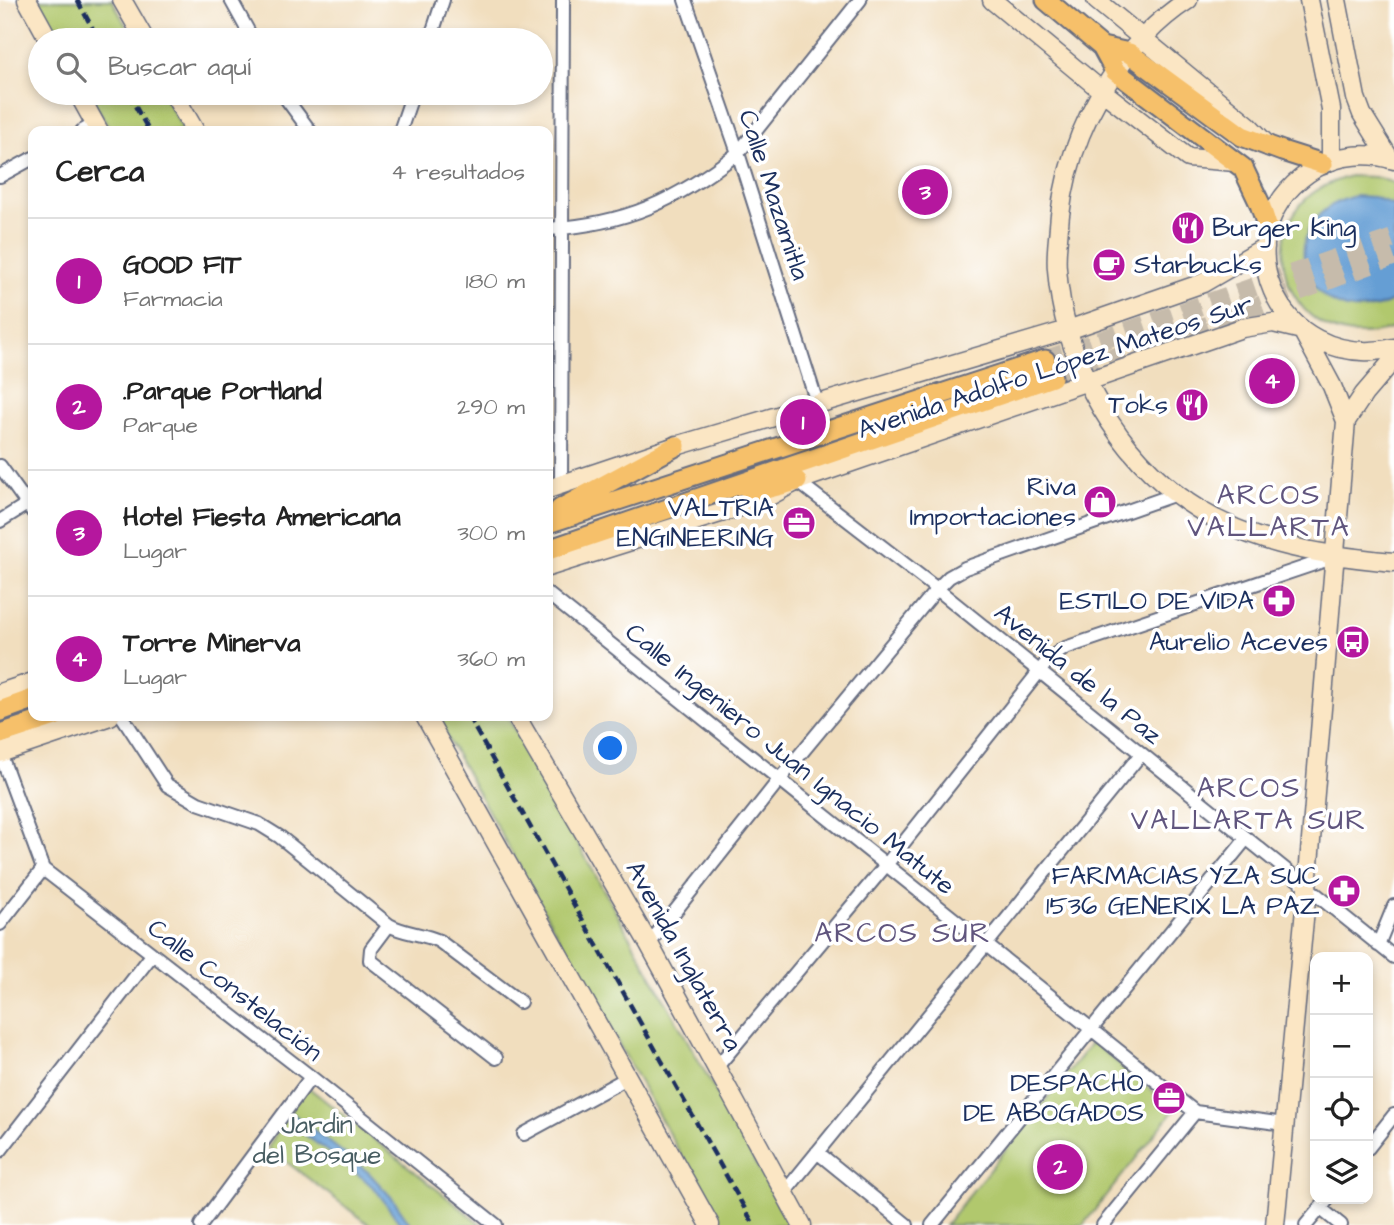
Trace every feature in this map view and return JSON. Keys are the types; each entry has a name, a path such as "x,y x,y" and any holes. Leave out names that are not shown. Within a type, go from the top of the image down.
{"main road":[{"path":"27,0 42,28"},
{"path":"122,0 138,28"},
{"path":"992,0 1188,158 1235,162"},
{"path":"1046,0 1102,47 1115,71 1243,169 1253,188 1267,238 1267,270 1273,293 1285,313 1318,341 1336,348 1356,352 1394,348"},
{"path":"1096,0 1136,46 1242,136 1269,147 1327,162"},
{"path":"1188,0 1136,46 1115,71 1084,126 1073,153 1060,205 1056,268 1068,330 1086,380 1120,438 1139,460 1176,494 1212,517 1251,536 1294,549 1336,557 1394,562"},
{"path":"1309,0 1331,109 1327,162"},
{"path":"1337,0 1356,98 1362,114 1392,160"},
{"path":"1102,47 1136,46"},
{"path":"83,105 91,126"},
{"path":"180,105 192,126"},
{"path":"1267,238 1276,208 1288,190 1304,175 1327,162 1360,156 1392,160"},
{"name":"Avenida Adolfo López Mateos Sur","path":"554,486 676,446 1068,330 1203,283 1267,238"},
{"name":"Avenida Adolfo López Mateos Sur","path":"553,565 762,500 797,481 1242,328 1273,323 1302,330"},
{"path":"1275,1225 1307,888 1346,421 1332,386 1302,330"},
{"path":"1346,421 1364,394 1394,359"},
{"name":"Avenida Adolfo López Mateos Sur","path":"553,521 1049,369 553,548"},
{"path":"553,513 676,446"},
{"path":"553,548 625,533 797,481"},
{"path":"0,693 28,684"},
{"path":"0,710 28,701"},
{"path":"0,734 40,721"},
{"path":"0,753 95,721"},
{"path":"428,721 710,1225"},
{"name":"Avenida Inglaterra","path":"519,721 649,944 802,1225"}],"street":[{"path":"231,0 246,28"},
{"path":"434,28 443,0"},
{"path":"554,486 563,228 563,0"},
{"name":"Calle Mazamitla","path":"685,0 738,153 818,405"},
{"path":"553,229 601,224 633,215 663,202 738,153 860,0"},
{"path":"291,105 306,126"},
{"path":"402,126 409,105"},
{"path":"0,176 28,161"},
{"path":"0,466 28,501"},
{"name":"Avenida de la Paz","path":"797,481 937,589 1394,957"},
{"path":"649,944 779,780 949,578 965,568 1176,494"},
{"path":"0,522 28,507"},
{"path":"716,1068 886,865 1050,658 1065,648 1336,557"},
{"name":"Calle Ingeniero Juan Ignacio Matute","path":"553,598 1195,1112"},
{"path":"125,721 167,785 198,803 259,824 280,837 390,925 402,932 439,940 520,1002"},
{"path":"0,753 43,869 0,923"},
{"path":"784,1193 1141,754"},
{"path":"932,1225 1246,839"},
{"name":"Calle Constelación","path":"43,869 496,1225"},
{"path":"1378,945 1394,906"},
{"path":"390,925 371,949 370,960 496,1058"},
{"path":"0,1151 5,1134 152,955"},
{"path":"202,1225 311,1077"},
{"path":"524,1134 627,1078"},
{"path":"1103,1225 1195,1112 1285,1124"},
{"path":"1373,1142 1394,1115"},
{"path":"817,1152 907,1225"},
{"path":"1306,1225 1323,1204"},
{"path":"1325,1204 1341,1225"}],"green space":[{"path":"38,0 112,0 127,28 53,28"},
{"path":"96,105 170,105 181,126 108,126"},
{"path":"1350,176 1375,177 1394,183 1394,328 1369,334 1334,330 1310,315 1298,301 1284,266 1283,248 1295,213 1317,190"},
{"path":"438,721 510,721 790,1225 720,1225"},
{"path":"1092,1042 1175,1109 1083,1225 945,1225"},
{"name":"Jardin del Bosque","path":"304,1084 482,1225 370,1225 268,1148"}],"water":[{"path":"1355,196 1374,197 1394,206 1394,300 1365,309 1340,306 1321,293 1308,274 1304,251 1309,229 1326,209"},
{"path":"292,1113 369,1173 393,1199 411,1225 401,1225 376,1190 364,1179 288,1122"}],"tunnel":[{"path":"1045,360 1394,238"},
{"path":"1052,377 1151,346 1394,256"}],"railway":[{"path":"77,0 92,28"},
{"path":"135,105 146,126"},
{"path":"471,721 754,1225"}],"place":[{"name":"Hotel Fiesta Americana","path":"925,192"},
{"name":"Burger King","path":"1188,228"},
{"name":"Starbucks","path":"1109,265"},
{"name":"Torre Minerva","path":"1272,381"},
{"name":"Toks","path":"1192,405"},
{"name":"GOOD FIT","path":"803,422"},
{"name":"Riva Importaciones","path":"1100,502"},
{"name":"VALTRIA ENGINEERING","path":"799,523"},
{"name":"ESTILO DE VIDA","path":"1279,601"},
{"name":"Aurelio Aceves","path":"1353,642"},
{"name":"FARMACIAS YZA SUC 1536 GENERIX LA PAZ","path":"1344,891"},
{"name":"DESPACHO DE ABOGADOS","path":"1169,1098"},
{"name":".Parque Portland","path":"1060,1167"}],"district":[{"name":"ARCOS VALLARTA","path":"1269,511"},
{"name":"ARCOS VALLARTA SUR","path":"1249,804"},
{"name":"ARCOS SUR","path":"903,933"}]}
